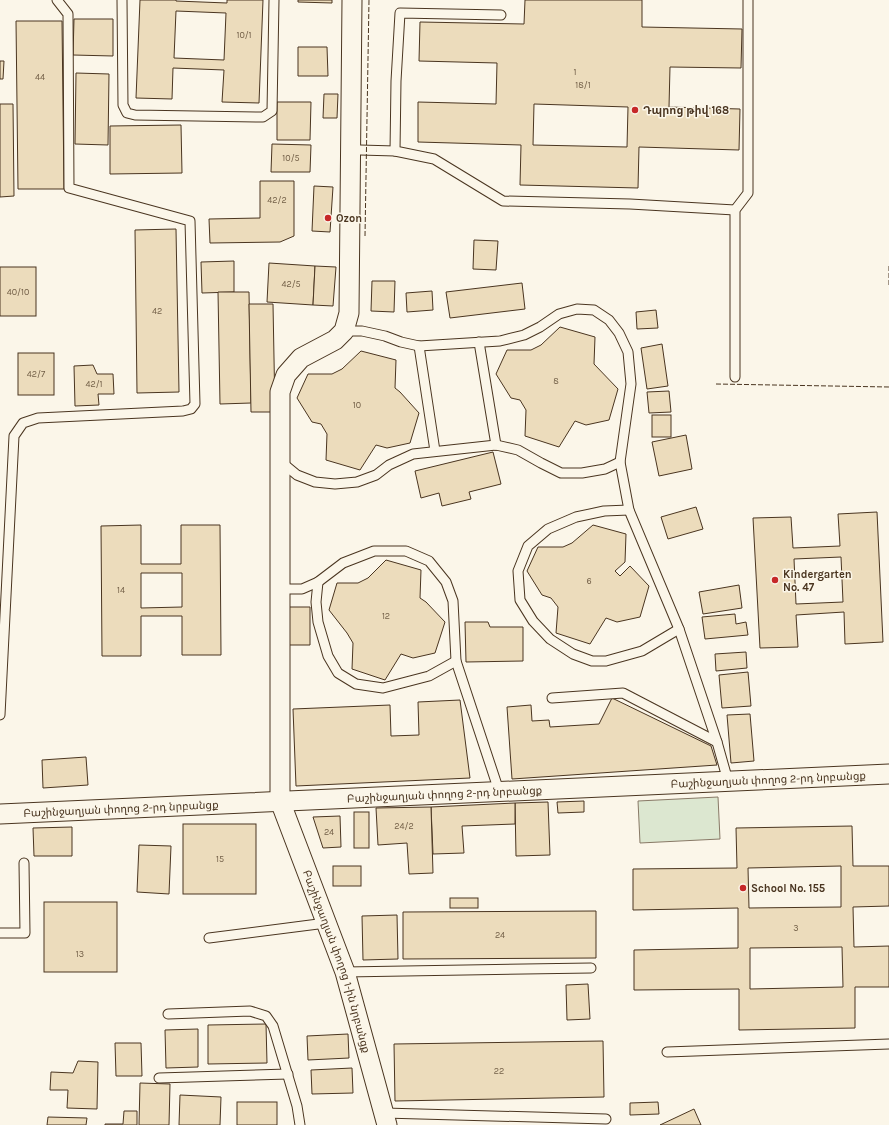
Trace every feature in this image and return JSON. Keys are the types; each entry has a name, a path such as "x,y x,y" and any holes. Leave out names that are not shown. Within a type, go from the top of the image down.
{"street":[{"path":"280,801 280,392 286,375 301,358 335,340 344,331 349,313 352,0"},
{"name":"Բաշինջաղյան փողոց 2-րդ նրբանցք","path":"0,814 889,774"},
{"name":"Բաշինջաղյան փողոց 1-ին նրբանցք","path":"280,801 345,972 385,1119"}],"lane":[{"path":"0,715 14,436 23,423 38,418 183,411 191,409 195,404 190,221 69,188 68,14 57,0"},
{"path":"122,0 123,105 127,113 135,115 258,117 263,117 272,111 274,0"},
{"path":"735,377 735,210 748,193 748,0"},
{"path":"395,151 396,81 400,13 501,15"},
{"path":"360,150 395,151 434,159 502,201 630,204 735,210"},
{"path":"344,331 362,331 419,346 500,341 524,335 540,327 559,314 577,309 594,310 609,320 619,333 628,352 632,384 620,462 629,510 679,629 717,742 728,781"},
{"path":"479,342 496,445"},
{"path":"419,346 436,451"},
{"path":"280,460 297,475 315,482 335,484 358,482 376,475 389,464 413,454 496,445 518,450 561,472 582,472 605,469 620,462"},
{"path":"629,510 604,511 576,517 548,529 528,546 518,571 520,600 533,621 550,639 573,654 592,661 606,661 642,651 679,629"},
{"path":"280,589 302,589 318,582 343,563 374,550 406,551 429,561 446,582 453,601 456,661 498,791"},
{"path":"318,582 316,602 318,622 328,656 338,674 356,684 383,688 428,676 456,661"},
{"path":"552,698 623,693 717,742"},
{"path":"0,933 25,933 24,863"},
{"path":"209,938 326,923"},
{"path":"345,972 591,968"},
{"path":"168,1014 250,1011 266,1016 273,1026 288,1074 297,1106 300,1125"},
{"path":"667,1052 889,1044"},
{"path":"159,1078 288,1074"},
{"path":"385,1119 606,1119"}],"green space":[{"path":"718,797 720,839 640,843 638,801"}],"building":[{"path":"140,0 176,0 227,3 227,0 263,0 259,103 222,102 224,70 173,68 172,99 136,98","holes":["176,11 226,13 224,60 174,58"]},
{"path":"298,0 332,0 332,3 298,2"},
{"path":"525,0 642,0 642,27 742,29 741,68 670,67 669,107 740,109 739,150 639,147 638,188 520,185 521,145 418,142 418,102 496,104 497,63 419,61 420,22 524,24","holes":["534,104 628,107 627,147 533,145"]},
{"path":"74,19 113,19 113,56 73,55"},
{"path":"16,21 62,21 64,189 18,189"},
{"path":"298,47 327,47 328,76 298,76"},
{"path":"0,61 4,61 3,79 0,79"},
{"path":"76,73 109,74 108,145 75,144"},
{"path":"324,94 338,94 337,118 323,118"},
{"path":"277,102 311,102 310,140 277,140"},
{"path":"0,104 13,104 14,196 0,197"},
{"path":"181,125 182,173 110,174 110,126"},
{"path":"272,144 311,145 310,172 271,172"},
{"path":"260,181 294,181 294,236 280,242 210,243 209,219 260,218"},
{"path":"314,186 333,187 330,232 312,231"},
{"path":"176,229 179,392 137,393 135,230"},
{"path":"474,240 498,241 496,270 473,269"},
{"path":"234,261 234,292 202,293 201,262"},
{"path":"269,263 315,266 313,305 267,302"},
{"path":"315,266 336,267 333,306 313,305"},
{"path":"0,267 36,267 36,316 0,316"},
{"path":"372,281 395,281 394,312 371,311"},
{"path":"522,283 525,309 450,318 446,292"},
{"path":"432,291 433,310 407,312 406,293"},
{"path":"218,292 249,292 251,403 220,404"},
{"path":"249,304 273,304 275,412 251,412"},
{"path":"656,310 658,328 637,329 636,312"},
{"path":"560,327 595,337 594,364 618,389 609,420 586,425 575,421 559,447 525,436 526,410 520,400 511,398 496,374 507,350 531,350 541,345"},
{"path":"662,344 668,386 647,389 641,348"},
{"path":"361,351 396,360 395,388 419,413 410,443 387,448 376,445 360,470 326,460 327,434 321,424 312,422 297,398 308,374 332,374 342,369"},
{"path":"18,353 54,353 54,395 18,395"},
{"path":"93,365 97,374 113,374 114,394 98,394 99,405 75,406 74,366"},
{"path":"669,391 671,412 649,413 647,392"},
{"path":"652,415 671,415 671,437 652,437"},
{"path":"686,435 692,469 659,476 652,442"},
{"path":"493,452 501,484 469,492 471,499 442,506 439,493 421,498 415,471"},
{"path":"696,507 703,529 668,539 661,517"},
{"name":"Kindergarten No. 47","path":"877,512 883,642 845,644 844,612 796,615 798,647 760,648 753,518 791,517 793,548 840,546 838,514","holes":["841,557 843,602 796,604 794,559"]},
{"path":"141,525 141,564 181,564 181,525 220,525 221,655 182,655 182,616 141,616 141,656 102,656 101,526","holes":["141,573 182,573 182,607 141,608"]},
{"path":"593,525 626,534 625,562 615,571 620,576 630,566 649,586 640,617 617,622 606,618 590,644 556,633 558,607 551,598 542,595 527,571 538,547 563,547 572,543"},
{"path":"386,560 421,570 420,598 426,602 445,622 435,653 413,658 401,654 385,680 352,669 353,643 329,610 337,583 358,583 368,578"},
{"path":"739,585 742,608 703,614 699,592"},
{"path":"288,607 310,607 310,645 289,645"},
{"path":"735,614 736,624 746,622 748,635 705,639 702,617"},
{"path":"465,622 488,622 490,627 523,627 523,661 466,662"},
{"path":"746,652 747,668 716,671 715,654"},
{"path":"748,672 751,706 722,708 719,675"},
{"path":"612,698 711,746 717,765 512,779 507,707 531,705 532,721 549,720 550,727 599,724"},
{"path":"460,700 470,778 296,786 293,709 390,705 391,736 419,735 418,702"},
{"path":"750,714 754,761 731,763 727,715"},
{"path":"86,757 88,785 43,788 42,760"},
{"path":"584,801 584,812 558,813 557,802"},
{"path":"548,802 550,855 516,856 515,803"},
{"path":"515,803 515,824 462,826 464,853 433,854 431,807"},
{"path":"431,807 433,873 409,874 407,843 378,845 376,808"},
{"path":"354,812 369,812 369,848 354,848"},
{"path":"340,816 341,847 323,848 313,817"},
{"path":"183,824 256,824 256,894 183,894"},
{"path":"852,826 853,866 889,866 889,906 853,907 854,947 889,946 889,987 855,987 855,1028 739,1030 739,989 634,990 634,950 738,948 738,908 633,910 633,869 737,868 736,828","holes":["841,866 841,907 749,908 748,868","842,947 843,987 750,989 750,948"]},
{"path":"72,827 72,856 34,856 33,828"},
{"path":"139,845 171,846 169,894 137,892"},
{"path":"333,866 361,866 361,886 333,886"},
{"path":"450,898 478,898 478,908 450,908"},
{"path":"44,902 117,902 117,972 44,972"},
{"path":"596,911 596,958 403,959 403,912"},
{"path":"397,915 398,959 363,960 362,916"},
{"path":"588,984 590,1019 567,1020 566,985"},
{"path":"266,1024 267,1063 208,1064 208,1025"},
{"path":"198,1029 198,1067 166,1068 165,1030"},
{"path":"348,1034 349,1058 308,1060 307,1036"},
{"path":"603,1041 604,1097 395,1101 394,1044"},
{"path":"115,1043 141,1043 142,1076 116,1076"},
{"path":"78,1061 98,1062 97,1109 67,1108 68,1090 50,1090 51,1072 73,1073"},
{"path":"352,1068 353,1093 312,1094 311,1070"},
{"path":"140,1083 170,1084 169,1125 139,1125"},
{"path":"180,1095 221,1097 220,1125 179,1125"},
{"path":"237,1102 277,1102 277,1125 237,1125"},
{"path":"658,1102 659,1114 630,1115 630,1103"},
{"path":"694,1109 701,1125 660,1125"},
{"path":"124,1111 137,1111 137,1125 105,1125 123,1124"},
{"path":"48,1117 87,1118 86,1125 47,1125"}],"fence":[{"path":"365,236 369,0"},
{"path":"889,266 889,285"},
{"path":"716,384 889,387"}],"place":[{"name":"Դպրոց թիվ 168","path":"635,110"},
{"name":"Ozon","path":"328,218"},
{"name":"Kindergarten No. 47","path":"775,580"},
{"name":"School No. 155","path":"743,888"}]}
